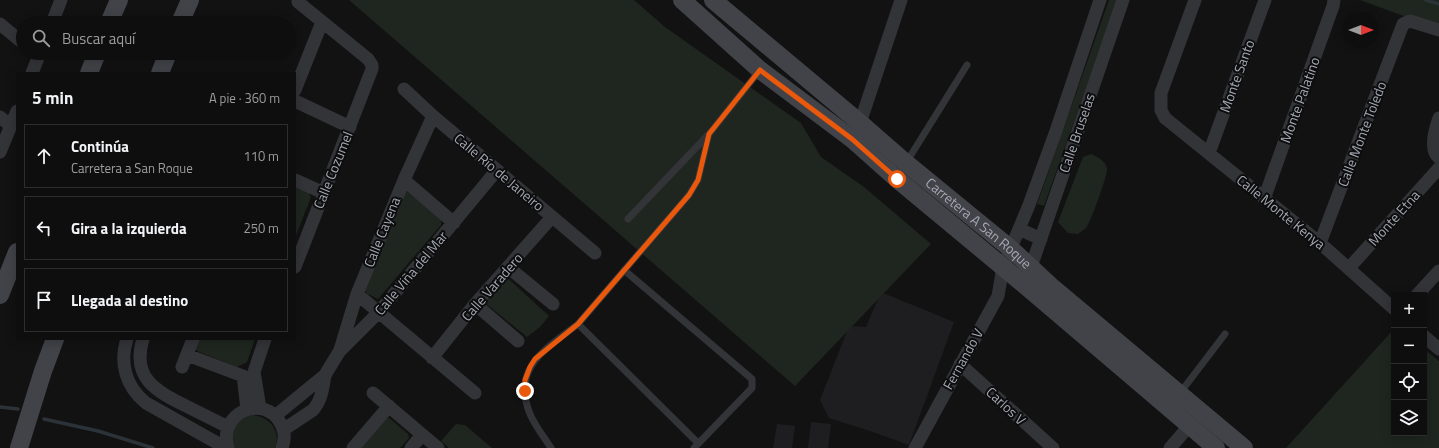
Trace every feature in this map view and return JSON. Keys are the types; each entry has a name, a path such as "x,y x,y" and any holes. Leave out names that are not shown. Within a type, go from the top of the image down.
{"main road":[{"path":"112,16 119,0"},
{"path":"183,16 190,0"},
{"name":"Carretera A San Roque","path":"682,0 760,70 852,139 902,184 1003,267 1216,448"},
{"name":"Carretera A San Roque","path":"713,0 906,163 1011,249 1053,288 1244,448"},
{"path":"740,22 745,34 760,56 760,70 767,68 773,69 800,81 811,82"},
{"path":"89,72 94,60"},
{"path":"160,72 165,60"},
{"path":"0,295 16,255"},
{"path":"19,448 54,340"}],"street":[{"path":"55,16 61,0"},
{"name":"Calle Bruselas","path":"1003,267 1056,131 1100,0"},
{"name":"Calle Bruselas","path":"1031,267 1123,0"},
{"name":"Calle Monte Kenya","path":"1195,0 1161,93 1161,110 1165,118 1320,243 1391,306"},
{"name":"Monte Santo","path":"1209,152 1265,0"},
{"name":"Monte Palatino","path":"1264,199 1334,0"},
{"path":"296,87 322,22 298,2"},
{"path":"860,123 898,2"},
{"name":"Calle Monte Toledo","path":"1320,243 1403,24 1410,21 1439,30"},
{"name":"Calle Cozumel","path":"296,264 371,74 372,65 368,59 322,22"},
{"path":"0,24 16,37"},
{"path":"33,72 36,60"},
{"name":"Calle Río de Janeiro","path":"404,89 433,116 595,253"},
{"path":"296,101 350,127"},
{"path":"0,152 16,114"},
{"name":"Calle Cayena","path":"339,352 357,294 404,180 433,116"},
{"path":"0,117 11,126"},
{"path":"1439,118 1434,141 1436,156 1439,158"},
{"name":"Monte Etna","path":"1349,268 1439,168"},
{"name":"Calle Viña del Mar","path":"275,416 324,375 339,352 379,312 498,170"},
{"path":"296,180 324,193"},
{"path":"404,180 454,223"},
{"name":"Calle Varadero","path":"432,358 475,304 552,217"},
{"path":"1019,229 1041,239"},
{"path":"508,267 553,304"},
{"name":"Fernando V","path":"915,448 998,296 1003,267"},
{"path":"1420,292 1439,271"},
{"path":"357,294 475,393"},
{"path":"475,304 518,341"},
{"path":"1427,339 1439,349"},
{"path":"127,340 124,347 124,367 130,385 139,397 146,403 227,448"},
{"path":"143,340 140,348 142,367 147,381 165,396 228,427"},
{"path":"194,340 184,361 248,374"},
{"path":"254,409 248,374 265,340"},
{"name":"Carlos V","path":"960,364 1037,443 1053,448"},
{"name":"Calle Viña del Mar","path":"283,430 313,410 317,405 320,400 324,375"},
{"path":"373,393 438,448"},
{"path":"353,448 389,406"},
{"path":"227,448 226,434 228,427 235,416 254,409 271,412 275,416 283,430 284,447"},
{"path":"1170,448 1190,425"},
{"path":"411,448 422,435"}],"lane":[{"path":"906,163 967,65"},
{"path":"628,219 709,134 760,70"},
{"path":"551,448 531,415 525,391 525,380 530,367 535,359 578,324 689,195 695,187 709,134"},
{"path":"578,324 696,445 752,388 752,379 624,270"},
{"path":"1179,393 1225,334"}],"shaded area":[{"path":"349,0 634,0 665,27 801,123 821,157 864,187 931,244 795,386"},
{"path":"1109,0 1117,0 1044,206 1037,204"},
{"path":"1360,0 1439,0 1439,27 1409,18"},
{"path":"1091,154 1099,158 1105,164 1107,173 1105,180 1095,209 1086,228 1078,234 1068,233 1058,222 1083,157"},
{"path":"296,187 308,192 311,197 296,235"},
{"path":"404,189 441,219 441,225 378,299 366,293 364,286"},
{"path":"503,274 549,316 540,327 527,337 485,303 484,297"},
{"path":"881,292 954,322 909,445 829,418 820,400 849,326 866,327"},
{"path":"1391,332 1391,436 1427,436 1427,351 1439,361 1439,448 1286,448"},
{"path":"198,340 255,340 247,362 237,367 197,351 195,347"},
{"path":"252,415 269,421 277,436 275,448 233,448 231,434 233,427 245,417"},
{"path":"388,417 408,434 409,438 400,448 357,448"},
{"path":"811,422 831,424 828,448 808,448"},
{"path":"456,424 465,425 492,448 449,448 441,441"},
{"path":"777,424 795,426 792,448 773,448"}],"waterway":[{"path":"1426,0 1439,4"},
{"path":"0,407 18,409"},
{"path":"44,419 98,431 153,448"}],"route":[{"path":"525,391 525,380 535,359 578,324 695,187 709,134 760,70 852,139 897,179"}]}
